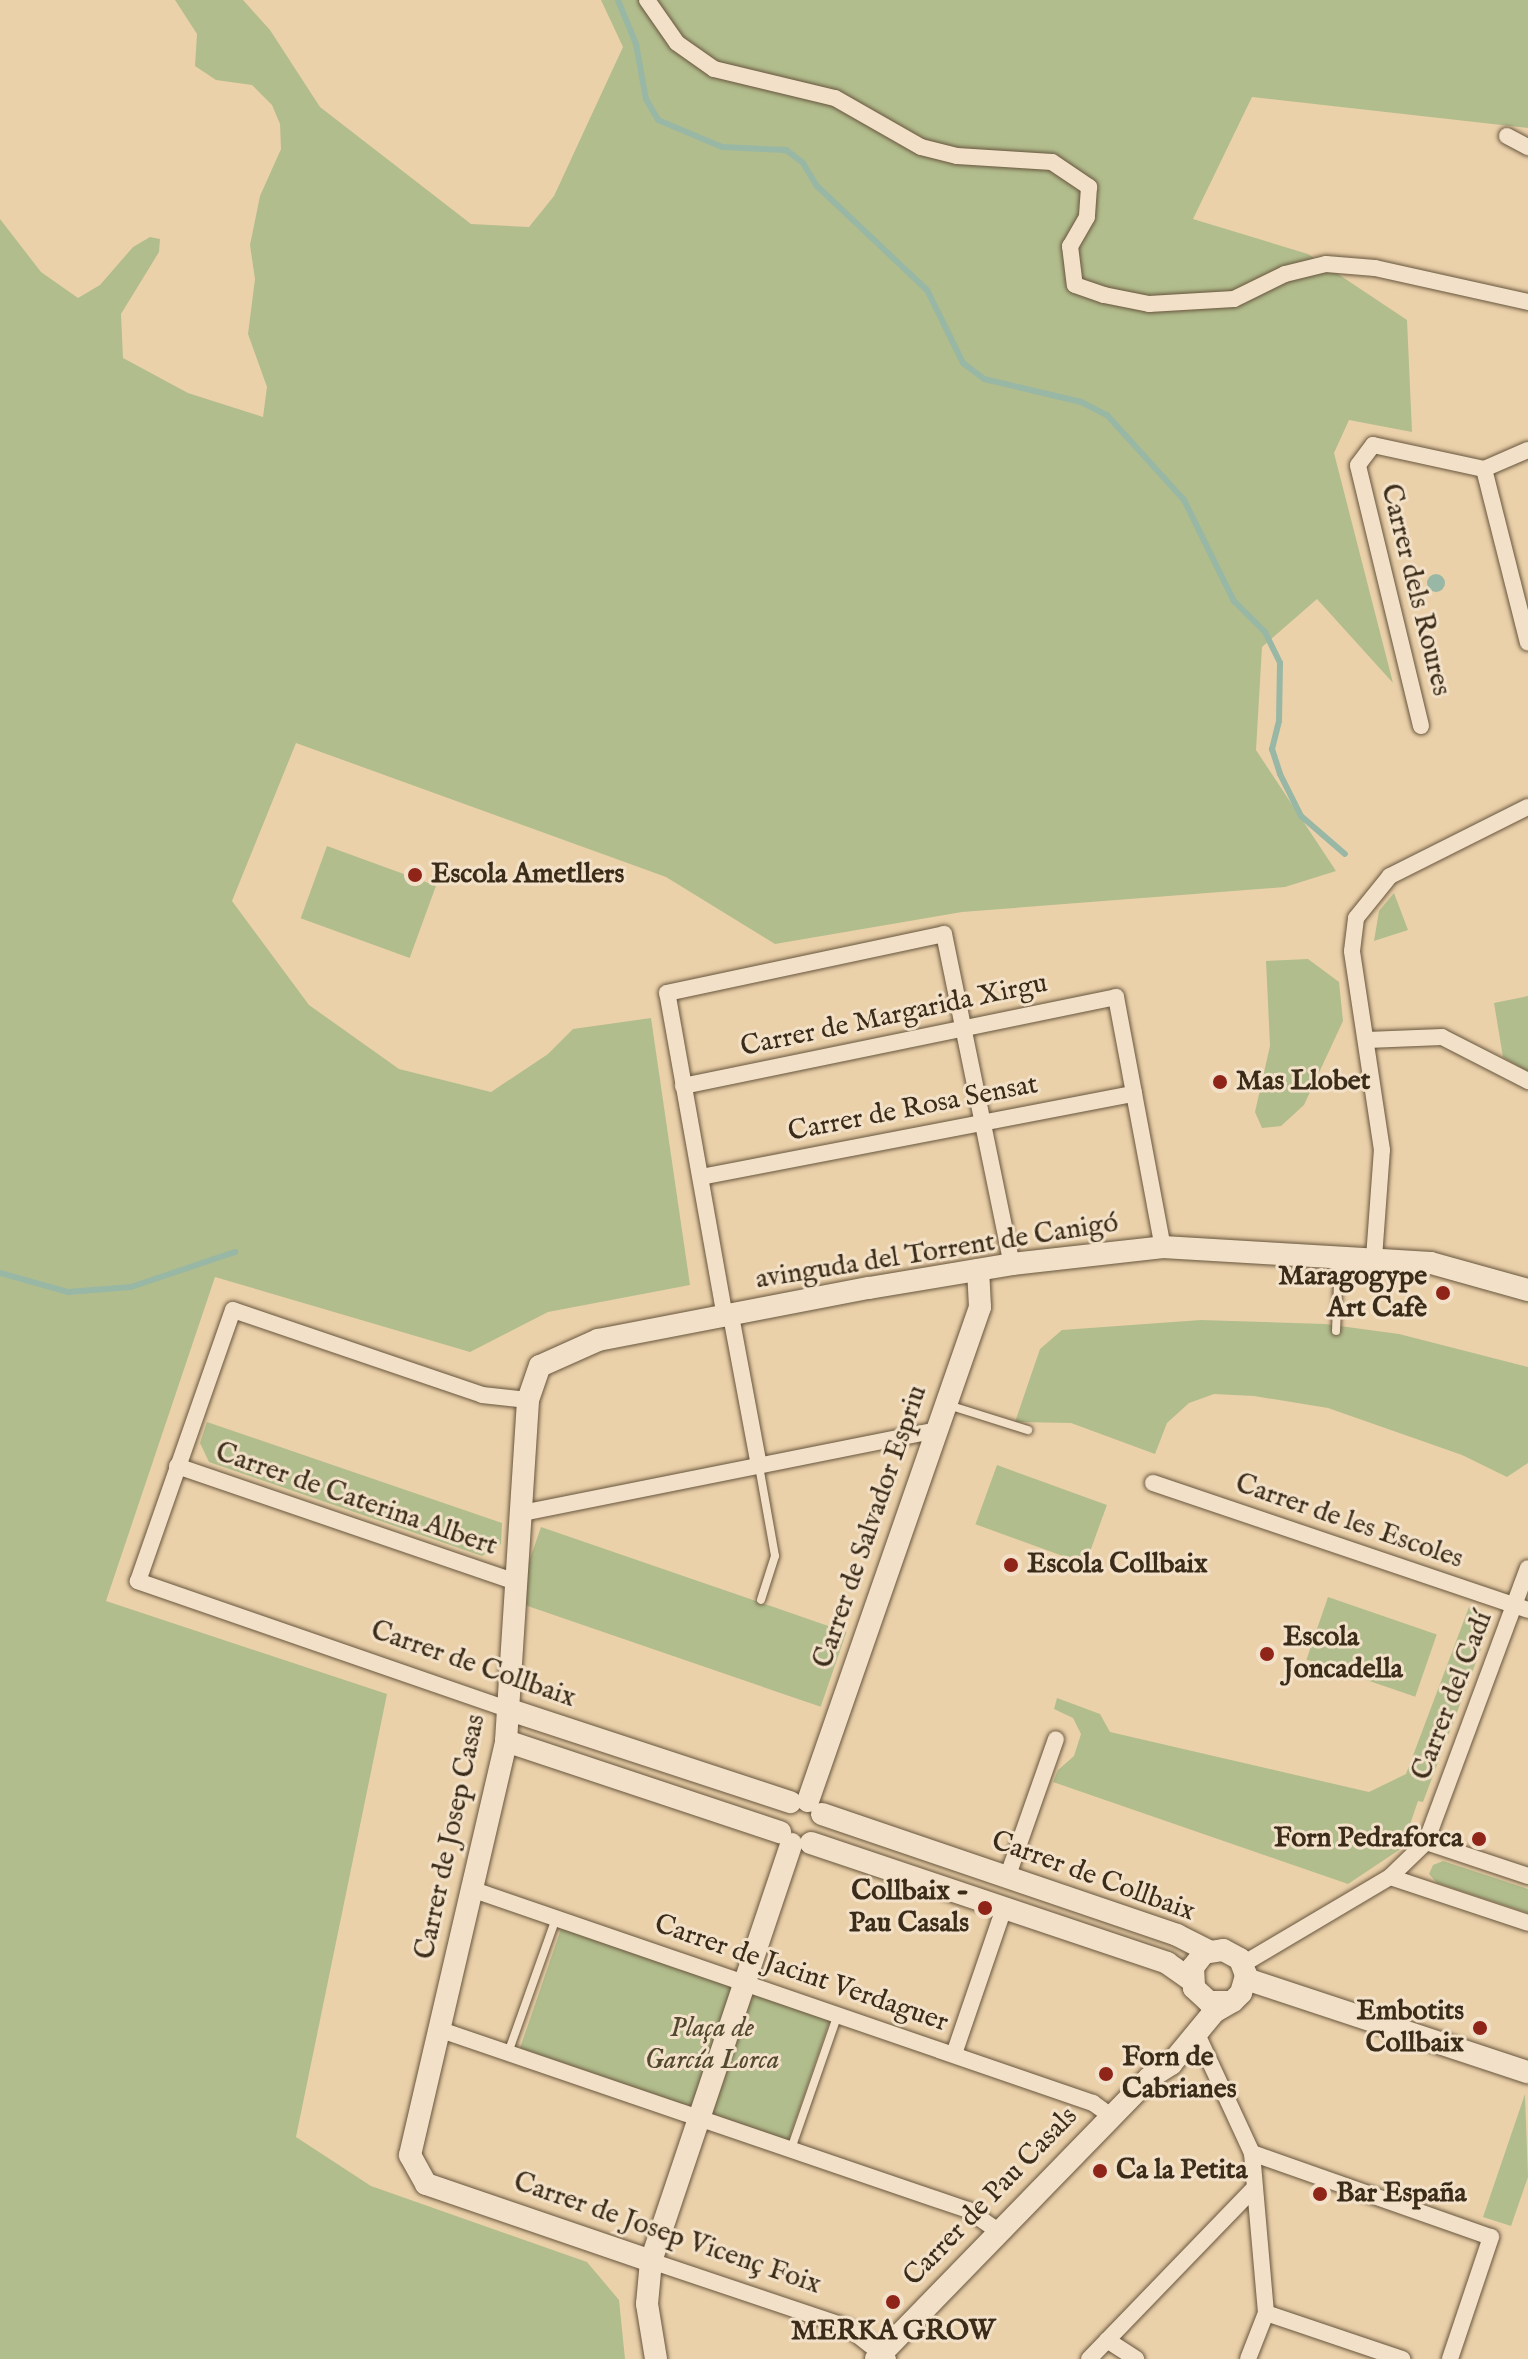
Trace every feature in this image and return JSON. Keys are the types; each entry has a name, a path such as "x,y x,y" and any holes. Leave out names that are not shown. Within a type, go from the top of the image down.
{"street":[{"path":"647,0 677,43 714,69 835,98 921,147 957,156 1052,162 1089,187 1087,217 1070,246 1075,285 1149,304 1196,303 1234,299 1285,274 1326,264 1375,268 1528,302"},
{"path":"1507,136 1528,147"},
{"name":"Carrer dels Roures","path":"1421,726 1358,465 1373,445 1484,469"},
{"path":"1528,450 1484,469 1528,643"},
{"path":"1374,1258 1382,1150 1352,951 1356,918 1390,876 1528,807"},
{"path":"759,1465 667,993 944,934 1012,1264"},
{"name":"Carrer de Margarida Xirgu","path":"683,1086 1116,997 1134,1094"},
{"path":"1367,1040 1442,1037 1528,1081"},
{"path":"1134,1094 1163,1247"},
{"name":"Carrer de Rosa Sensat","path":"701,1177 1134,1094"},
{"name":"avinguda del Torrent de Canigó","path":"528,1400 540,1366 575,1346 1012,1264 1163,1247 1339,1255 1431,1263 1528,1290"},
{"name":"Carrer de Salvador Espriu","path":"807,1806 980,1307 978,1270"},
{"path":"177,1466 233,1310 482,1395 528,1400"},
{"name":"Carrer de Josep Casas","path":"426,2184 410,2155 506,1741 528,1400"},
{"path":"522,1513 936,1430"},
{"name":"Carrer de Collbaix","path":"177,1466 138,1581 510,1710 807,1806 1177,1935 1208,1951"},
{"name":"Carrer de Caterina Albert","path":"177,1466 518,1583"},
{"name":"Carrer de les Escoles","path":"1153,1483 1521,1607"},
{"name":"Carrer del Cadí","path":"1426,1842 1521,1607 1528,1568"},
{"path":"1007,1878 1056,1739"},
{"name":"Carrer de Collbaix","path":"506,1741 1167,1963 1195,1988"},
{"path":"807,1806 822,1831 794,1840 779,1815 807,1806"},
{"path":"656,2359 647,2304 651,2261 794,1840"},
{"path":"1528,1876 1426,1842 1390,1877 1244,1971 1241,1993 1229,2002 1213,2004 1195,1988 1195,1963 1208,1951 1228,1951 1244,1971 1528,2072"},
{"path":"1390,1877 1528,1923"},
{"name":"Carrer de Jacint Verdaguer","path":"471,1889 1093,2103 1111,2116"},
{"path":"954,2054 1004,1908"},
{"name":"Carrer de Pau Casals","path":"882,2357 1149,2078 1185,2027 1195,1988"},
{"name":"Carrer de Pau Casals","path":"1149,2078 1171,2064 1229,2002"},
{"path":"438,2029 968,2210 999,2232"},
{"path":"1197,2034 1252,2153 1252,2190 1266,2313 1248,2359"},
{"path":"1252,2153 1491,2237 1450,2359"},
{"name":"Carrer de Josep Vicenç Foix","path":"426,2184 847,2327 882,2357"},
{"path":"1094,2357 1252,2190"},
{"path":"1266,2313 1402,2359"},
{"path":"1107,2340 1136,2359"}],"lane":[{"path":"1336,1331 1339,1255"},
{"path":"945,1404 1028,1430"},
{"path":"759,1465 775,1556 761,1600"},
{"path":"508,2053 556,1918"},
{"path":"791,2149 838,2013"}],"green space":[{"path":"175,0 243,0 270,30 320,107 471,224 529,227 554,196 623,47 601,0 1528,0 1528,128 1252,97 1193,219 1308,254 1407,320 1412,432 1349,420 1334,453 1393,683 1317,599 1262,647 1256,750 1336,871 1285,887 962,912 775,944 666,877 296,743 232,901 309,1005 399,1069 491,1092 548,1054 573,1029 651,1018 690,1285 548,1312 470,1352 215,1277 106,1601 387,1694 296,2137 371,2186 587,2262 619,2300 625,2359 0,2359 0,219 41,272 78,298 100,285 133,247 150,237 160,239 159,252 121,314 123,358 188,393 263,417 267,387 248,334 255,279 250,245 260,196 281,149 280,124 272,105 252,85 216,80 195,66 197,34"},
{"path":"327,846 436,886 410,958 301,918"},
{"path":"1394,893 1408,930 1374,941 1379,911"},
{"path":"1308,959 1339,982 1343,1021 1304,1105 1281,1126 1262,1128 1255,1112 1270,1046 1266,961"},
{"path":"1528,996 1528,1072 1503,1057 1494,1003"},
{"path":"1201,1320 1325,1324 1399,1334 1528,1367 1528,1463 1507,1477 1462,1455 1328,1408 1254,1396 1214,1394 1189,1403 1167,1423 1155,1454 1071,1423 1015,1422 1040,1349 1062,1330"},
{"path":"207,1422 502,1523 501,1544 482,1556 209,1462 200,1443"},
{"path":"997,1465 1107,1505 1085,1564 975,1524"},
{"path":"541,1527 846,1632 821,1707 515,1602"},
{"path":"1328,1597 1437,1634 1415,1697 1307,1659"},
{"path":"1469,1607 1483,1611 1487,1633 1423,1802 1418,1801 1402,1848 1348,1884 1053,1782 1058,1770 1074,1756 1081,1734 1073,1718 1054,1709 1057,1698 1100,1714 1110,1732 1369,1792 1406,1774"},
{"path":"1443,1861 1528,1889 1528,1913 1437,1883 1429,1874 1433,1865"},
{"name":"Plaça de García Lorca","path":"562,1926 831,2018 789,2140 520,2048"},
{"path":"1525,2094 1528,2177 1511,2226 1483,2217"}],"shaded area":[{"path":"1432,574 1440,574 1445,583 1443,590 1432,592 1427,587 1427,579"}],"waterway":[{"path":"618,0 636,44 646,99 658,120 722,147 786,150 803,163 817,186 927,290 963,363 984,379 1081,402 1107,415 1184,500 1234,601 1265,632 1280,663 1279,721 1272,749 1280,774 1301,816 1345,854"},
{"path":"0,1273 68,1292 131,1287 235,1252"}],"place":[{"name":"Escola Ametllers","path":"415,875"},
{"name":"Mas Llobet","path":"1220,1082"},
{"name":"Maragogype Art Cafè","path":"1443,1293"},
{"name":"Escola Collbaix","path":"1011,1565"},
{"name":"Escola Joncadella","path":"1267,1654"},
{"name":"Forn Pedraforca","path":"1479,1839"},
{"name":"Collbaix - Pau Casals","path":"985,1908"},
{"name":"Embotits Collbaix","path":"1480,2028"},
{"name":"Forn de Cabrianes","path":"1106,2074"},
{"name":"Ca la Petita","path":"1100,2171"},
{"name":"Bar España","path":"1320,2194"},
{"name":"MERKA GROW","path":"893,2302"}]}
